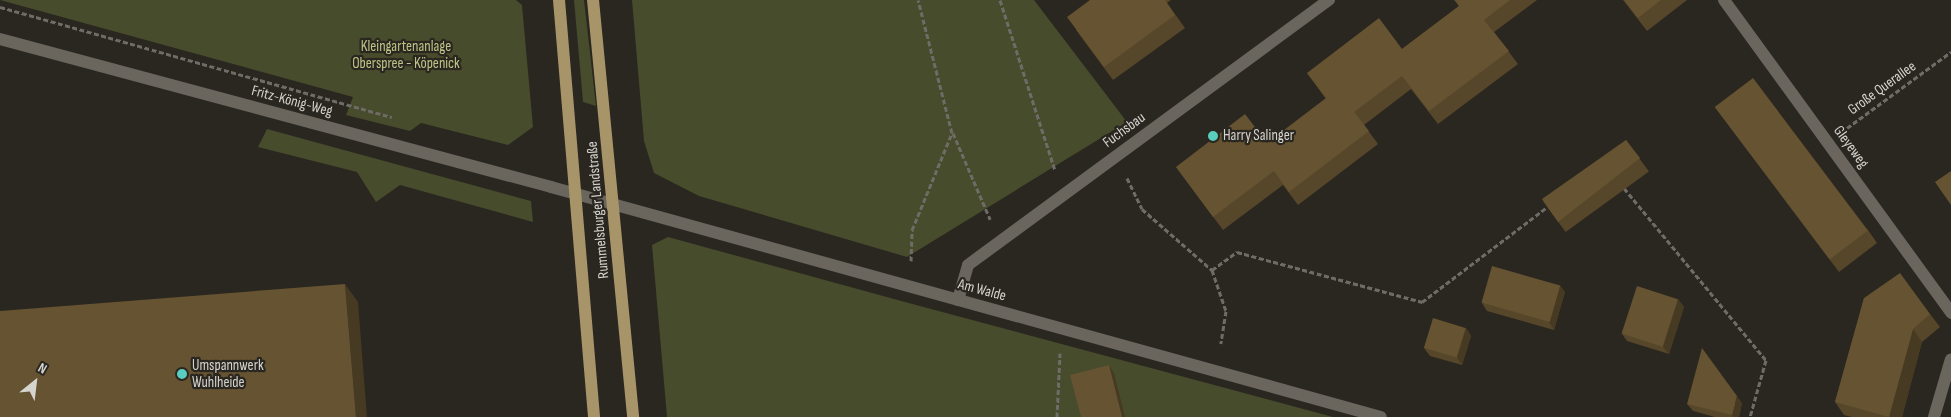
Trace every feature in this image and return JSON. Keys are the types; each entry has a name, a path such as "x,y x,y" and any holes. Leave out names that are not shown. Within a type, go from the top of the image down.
{"main road":[{"name":"Rummelsburger Landstraße","path":"559,0 594,417"},
{"name":"Rummelsburger Landstraße","path":"593,0 608,128 612,206 633,417"}],"street":[{"name":"Fuchsbau","path":"958,300 968,264 1329,0"},
{"name":"Gleyeweg","path":"1724,0 1951,313"},
{"name":"Fritz-König-Weg","path":"0,40 575,194"},
{"name":"Am Walde","path":"575,194 612,206 1381,417"},
{"path":"1934,417 1951,359"}],"path":[{"path":"918,0 952,133 994,228"},
{"path":"1000,0 1056,173"},
{"path":"0,7 400,120"},
{"name":"Große Querallee","path":"1827,142 1951,52"},
{"path":"911,261 912,230 952,133"},
{"path":"1124,171 1142,209 1212,270 1226,311 1220,344"},
{"path":"1617,180 1766,360 1750,417"},
{"path":"1212,270 1237,252 1422,302 1557,200"},
{"path":"1057,417 1062,329"}],"green space":[{"name":"Kleingartenanlage Oberspree - Köpenick","path":"0,0 516,0 522,5 533,127 508,145 421,123 410,131 346,115 353,97"},
{"path":"574,0 584,0 596,106 583,102"},
{"path":"632,0 1034,0 1127,122 907,257 699,196 654,173 644,141"},
{"path":"267,129 531,201 533,222 400,185 376,202 357,172 258,147"},
{"path":"668,237 1333,417 667,417 652,245"}],"building":[{"path":"1090,0 1165,0 1175,15 1104,67 1067,17"},
{"path":"1455,0 1510,0 1484,20 1509,51 1429,111 1402,76 1354,112 1369,131 1289,192 1274,171 1213,217 1176,167 1245,114 1267,143 1326,98 1307,73 1379,18 1402,49 1459,6"},
{"path":"1624,0 1661,0 1638,18"},
{"path":"1753,78 1868,231 1830,259 1715,107"},
{"path":"1626,140 1640,158 1558,222 1542,199"},
{"path":"1951,171 1951,205 1935,182"},
{"path":"1492,266 1560,286 1550,322 1482,303"},
{"path":"1900,273 1930,314 1913,329 1889,417 1835,402 1864,298"},
{"name":"Umspannwerk Wuhlheide","path":"345,284 356,417 0,417 0,311"},
{"path":"1637,286 1678,299 1662,347 1622,334"},
{"path":"1433,318 1466,328 1456,358 1424,348"},
{"path":"1702,348 1737,396 1732,415 1687,404"},
{"path":"1109,365 1122,417 1081,417 1070,375"}],"place":[{"name":"Harry Salinger","path":"1213,136"},
{"name":"Umspannwerk Wuhlheide","path":"182,374"}]}
